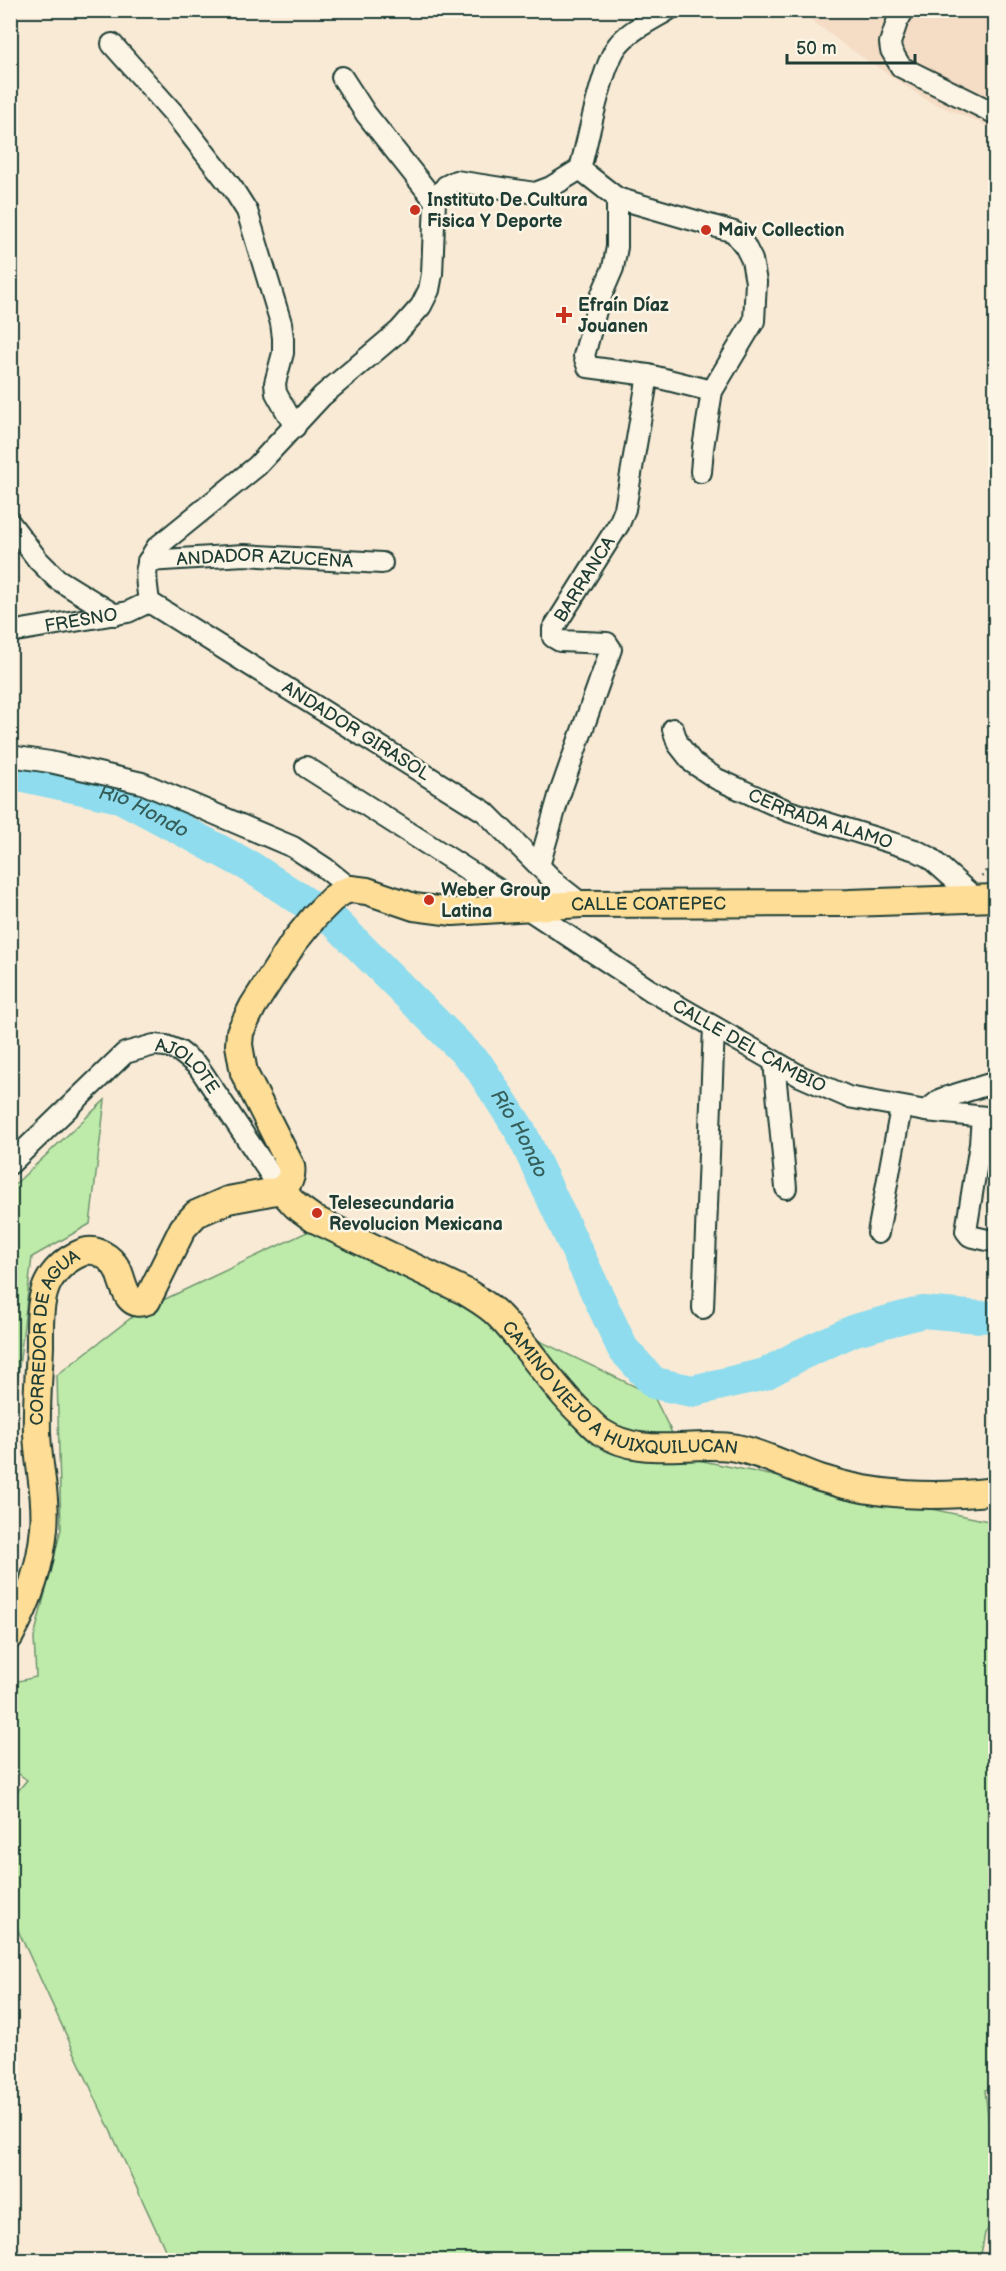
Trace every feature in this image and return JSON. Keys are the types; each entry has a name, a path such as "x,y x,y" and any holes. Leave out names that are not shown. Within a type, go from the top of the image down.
{"main road":[{"name":"CALLE COATEPEC","path":"333,901 367,891 414,907 453,912 582,904 849,903 981,897"},
{"path":"281,1190 290,1179 291,1166 244,1073 241,1061 240,1032 253,1006 294,942 333,901"},
{"name":"CAMINO VIEJO A HUIXQUILUCAN","path":"281,1190 296,1206 314,1219 466,1292 499,1315 561,1394 599,1431 618,1442 648,1448 731,1447 821,1478 859,1488 911,1496 955,1496 996,1491"},
{"name":"CORREDOR DE AGUA","path":"10,1636 30,1592 42,1547 45,1503 37,1433 40,1317 45,1288 55,1271 72,1257 84,1251 97,1251 107,1257 117,1269 126,1294 141,1304 147,1301 152,1294 183,1228 196,1214 228,1200 281,1190"}],"street":[{"path":"149,602 146,574 148,561 157,547 258,466 344,376 399,332 421,306 429,290 432,274 435,201 446,186 456,181 536,193 551,187 580,169 605,76 618,45 634,31 668,10"},
{"path":"904,10 890,43 891,50 901,67 996,114"},
{"path":"112,44 176,116 233,189 247,211 281,323 283,353 274,383 276,393 294,426"},
{"path":"342,77 366,114 435,201"},
{"path":"580,169 617,198 734,232 752,260 756,282 754,321 712,391 701,472"},
{"path":"617,198 617,247 613,268 598,303 584,359 588,367 648,375 712,391"},
{"name":"BARRANCA","path":"539,866 559,796 611,649 607,643 560,641 553,637 553,629 619,524 625,509 648,375"},
{"path":"10,523 38,560 57,579 115,615"},
{"name":"ANDADOR AZUCENA","path":"148,561 244,555 382,562"},
{"name":"ANDADOR GIRASOL","path":"149,602 485,812 539,866 582,904"},
{"name":"FRESNO","path":"10,632 115,615 128,612 149,602"},
{"name":"CERRADA ALAMO","path":"673,729 678,744 693,763 717,779 788,811 915,850 929,857 981,897"},
{"name":"CALLE COATEPEC","path":"10,756 50,762 142,783 293,847 325,868 333,901"},
{"name":"CALLE DEL CAMBIO","path":"306,767 650,990 800,1076 848,1097 901,1108 989,1118"},
{"path":"703,1308 714,1027"},
{"name":"AJOLOTE","path":"10,1164 125,1053 154,1045 166,1046 179,1051 198,1066 281,1190"},
{"path":"774,1061 786,1188"},
{"path":"926,1111 941,1099 996,1082"},
{"path":"878,1233 901,1108"},
{"path":"989,1118 980,1144 966,1231 970,1236 996,1242"}],"path":[{"path":"981,897 996,856"}],"shaded area":[{"path":"799,11 995,11 995,129 928,101 847,47"}],"green space":[{"path":"105,1100 90,1224 32,1257 11,1435 11,1188"},
{"path":"309,1231 653,1395 684,1457 988,1521 995,1517 996,2086 985,2090 995,2163 996,2221 985,2233 980,2260 170,2260 11,1915 11,1799 27,1780 11,1768 10,1683 36,1677 34,1637 61,1529 57,1375 140,1311"}],"waterway":[{"name":"Río Hondo","path":"10,773 120,797 249,866 335,922 478,1065 520,1130 623,1349 654,1383 692,1391 765,1374 855,1330 923,1312 980,1317 996,1316"}],"place":[{"name":"Instituto De Cultura Fisica Y Deporte","path":"415,210"},
{"name":"Maiv Collection","path":"706,230"},
{"name":"Efraín Díaz Jouanen","path":"564,315"},
{"name":"Weber Group Latina","path":"429,900"},
{"name":"Telesecundaria Revolucion Mexicana","path":"317,1213"}]}
